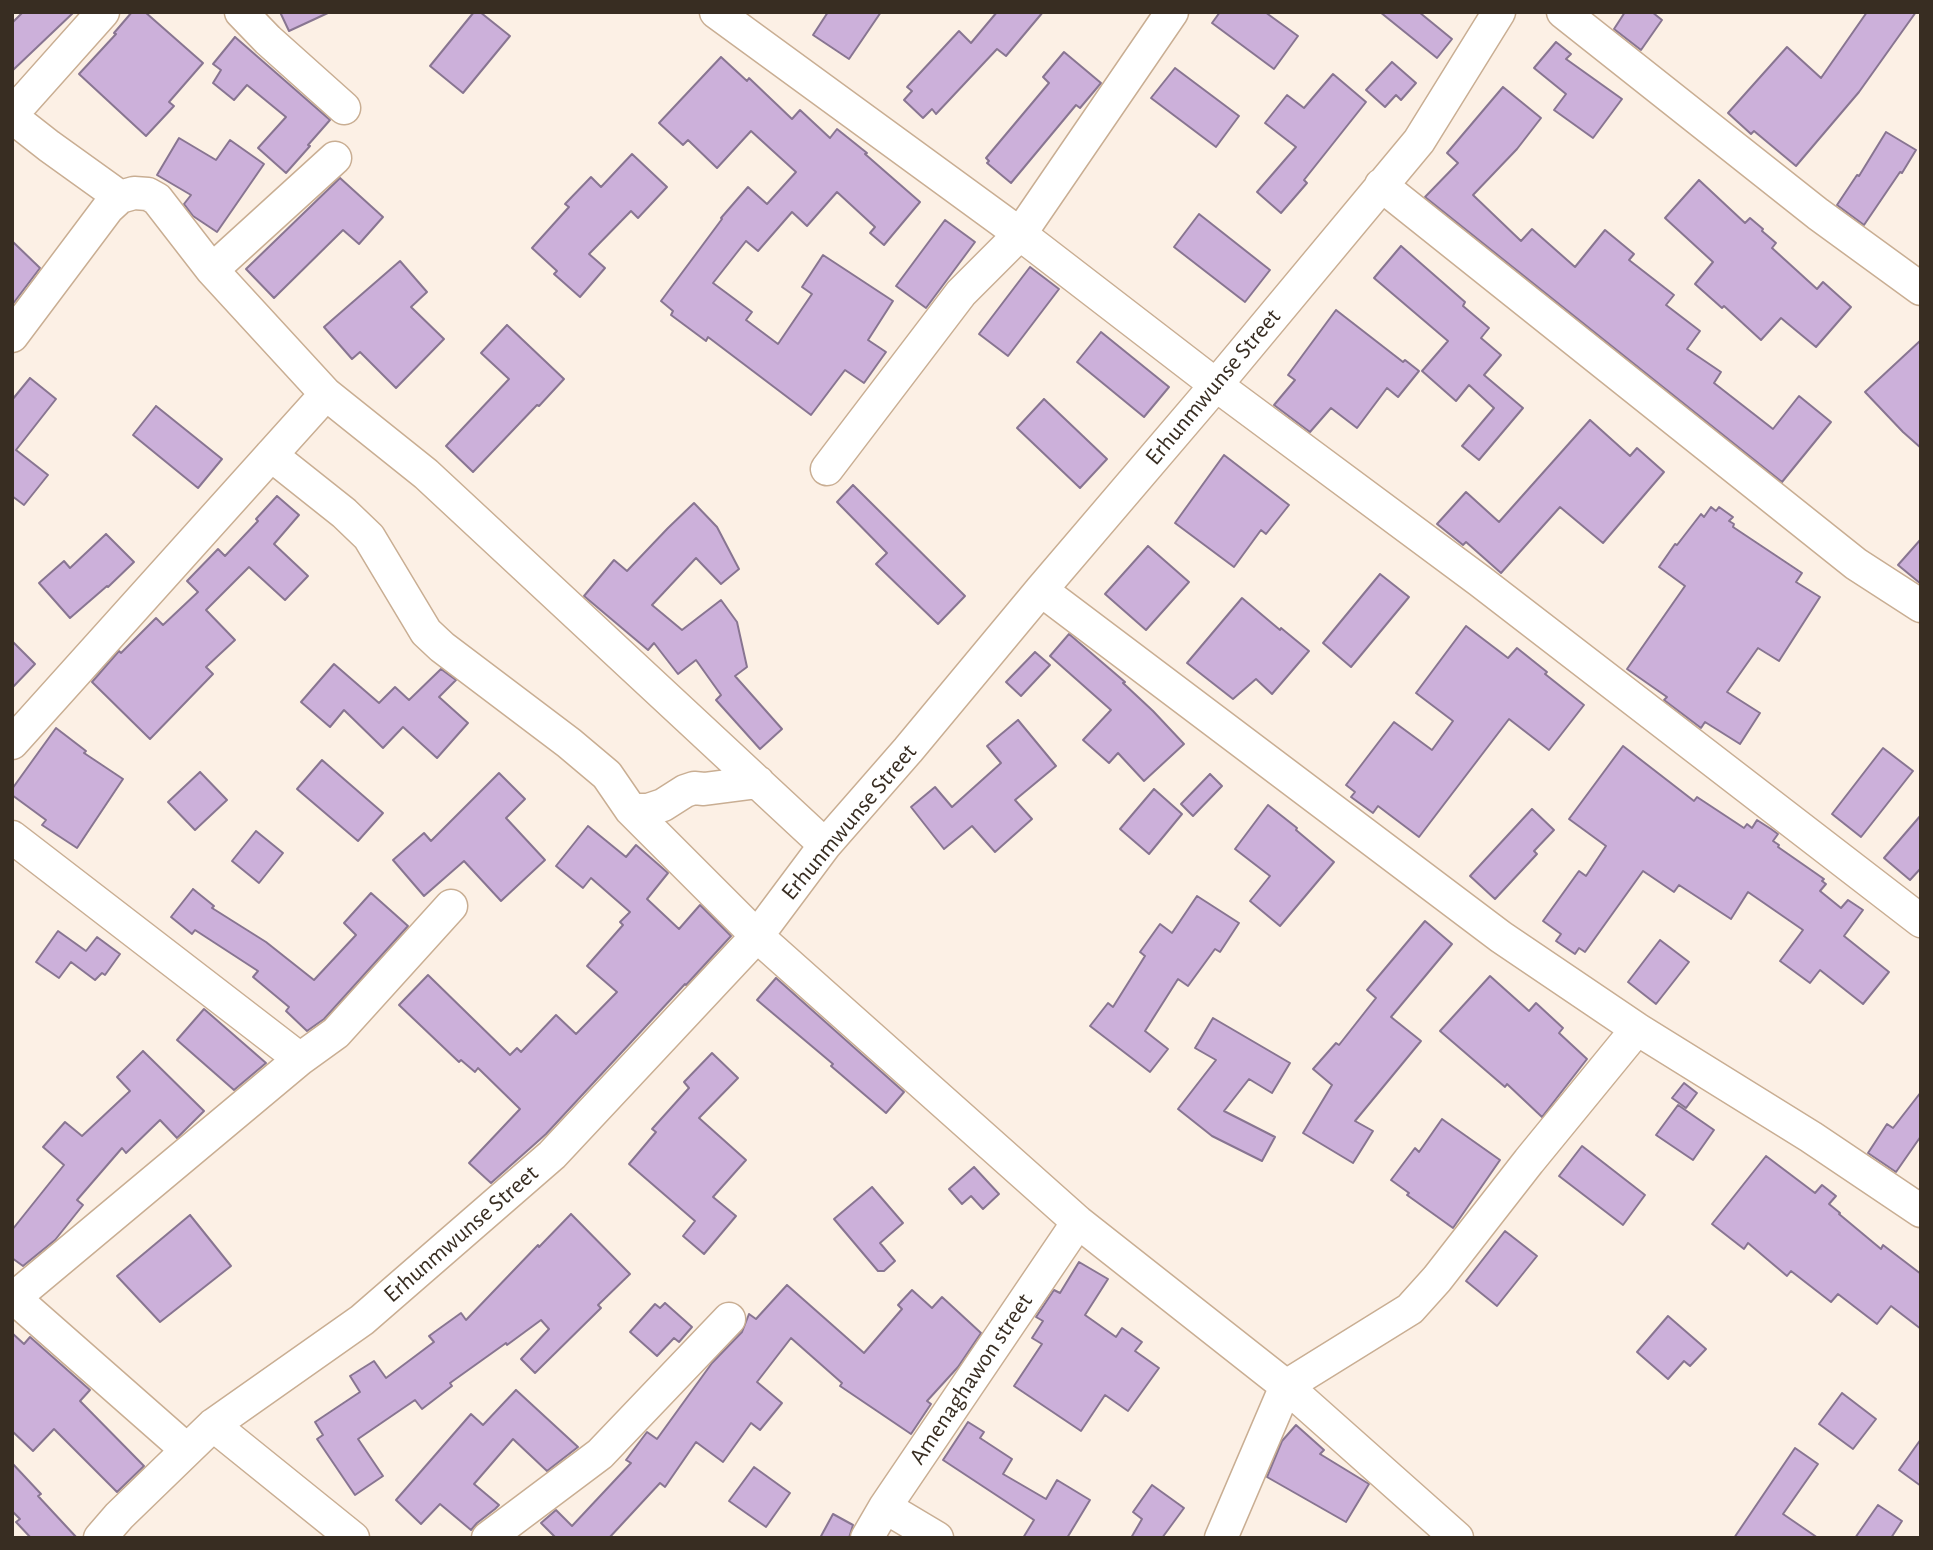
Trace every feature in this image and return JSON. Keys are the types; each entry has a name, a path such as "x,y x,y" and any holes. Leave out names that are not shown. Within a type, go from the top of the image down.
{"street":[{"path":"103,12 12,115 49,146 120,197"},
{"path":"241,12 344,108"},
{"path":"716,12 1020,234 1216,385 1480,581 1921,921"},
{"name":"Erhunmwunse Street","path":"100,1538 119,1516 213,1425 362,1320 552,1155 757,936 825,845 1216,385 1419,141 1499,12"},
{"path":"1563,12 1818,214 1921,289"},
{"path":"827,469 961,293 1020,234 1158,18"},
{"path":"212,270 335,158"},
{"path":"1381,185 1856,564 1921,606"},
{"path":"12,336 108,208 120,197 134,193 148,194 157,199 212,270 326,394 426,474 825,845"},
{"path":"12,743 326,394"},
{"path":"271,455 344,513 369,537 426,632 607,775 631,810 757,936 1078,1222 1286,1386 1457,1538"},
{"path":"1041,590 1501,937 1637,1029 1811,1137 1921,1211"},
{"path":"631,810 648,810 663,805 694,788 758,782"},
{"path":"16,847 300,1059"},
{"path":"187,1450 13,1297 300,1059 336,1033 451,906"},
{"path":"1221,1538 1286,1386 1410,1309 1637,1029"},
{"name":"Amenaghawon street","path":"867,1538 885,1507 1078,1222"},
{"path":"488,1538 600,1454 729,1319"},
{"path":"213,1425 353,1538"},
{"path":"885,1507 937,1538"}],"building":[{"path":"23,12 74,12 12,71 12,23"},
{"path":"132,12 145,12 203,63 169,102 174,106 146,136 79,74 116,34 114,33"},
{"path":"280,12 330,12 289,31"},
{"path":"474,12 480,12 510,36 463,93 430,66"},
{"path":"828,12 881,12 849,59 813,35"},
{"path":"997,12 1043,12 1006,56 997,49 936,114 932,109 923,118 904,100 912,91 907,87 959,31 971,43"},
{"path":"1220,12 1265,12 1298,36 1274,69 1212,23"},
{"path":"1380,12 1419,12 1452,39 1437,58"},
{"path":"1625,12 1652,12 1662,20 1641,50 1614,29"},
{"path":"1867,12 1916,12 1859,92 1796,166 1754,131 1751,134 1728,113 1787,47 1821,78"},
{"path":"235,37 330,120 286,173 258,148 286,117 247,85 234,100 213,83 221,70 213,64"},
{"path":"1556,42 1571,54 1566,59 1622,99 1593,138 1554,110 1566,94 1534,68"},
{"path":"1064,52 1101,83 1080,108 1076,105 1011,183 987,163 989,161 986,158 1049,83 1043,77"},
{"path":"721,57 747,81 749,78 792,119 800,110 830,138 837,129 920,202 884,245 870,233 875,227 837,192 807,226 792,212 758,251 746,241 713,283 752,312 746,320 778,344 812,294 802,287 823,255 893,301 868,340 886,352 864,383 845,370 811,415 708,337 706,341 671,315 673,311 661,301 721,218 748,187 767,204 796,172 751,131 717,168 688,140 683,145 659,123"},
{"path":"1392,62 1416,83 1401,100 1396,95 1385,107 1366,90"},
{"path":"1175,68 1239,116 1216,147 1151,98"},
{"path":"1333,74 1366,102 1304,180 1307,183 1281,213 1257,192 1296,147 1265,123 1287,95 1304,108"},
{"path":"1503,87 1541,118 1517,149 1473,195 1521,241 1532,229 1575,267 1605,230 1634,254 1629,260 1674,295 1666,305 1700,331 1687,349 1721,372 1714,383 1773,429 1799,396 1831,422 1782,482 1425,197 1458,163 1447,153"},
{"path":"1886,132 1916,150 1864,225 1837,205 1857,175 1859,176"},
{"path":"179,138 216,160 230,140 264,164 217,232 193,216 184,204 191,195 157,175"},
{"path":"632,154 667,187 638,218 631,211 589,254 605,268 580,297 554,274 557,271 532,248 569,207 565,204 591,177 601,187"},
{"path":"340,178 383,217 359,244 343,230 274,298 246,269"},
{"path":"1699,180 1745,223 1750,218 1763,229 1776,243 1772,248 1817,289 1823,282 1851,307 1816,347 1781,318 1761,340 1695,284 1713,262 1665,218"},
{"path":"1199,214 1270,270 1245,302 1174,247"},
{"path":"945,220 975,242 926,308 896,286"},
{"path":"12,241 40,268 12,305"},
{"path":"1401,246 1465,302 1463,306 1489,328 1481,338 1501,355 1484,375 1523,408 1479,460 1462,446 1494,408 1469,385 1456,401 1422,371 1448,341 1374,278"},
{"path":"400,261 427,292 411,307 444,339 396,388 360,352 352,359 324,327"},
{"path":"1030,267 1059,289 1008,356 979,334"},
{"path":"1336,310 1403,362 1405,360 1419,371 1398,397 1387,388 1357,428 1331,408 1310,432 1274,405 1295,380 1288,375"},
{"path":"507,325 564,379 473,472 446,446 509,379 481,353"},
{"path":"1101,332 1169,387 1144,417 1077,362"},
{"path":"1921,340 1921,448 1865,392"},
{"path":"30,378 56,399 16,450 48,475 24,505 12,496 12,400"},
{"path":"1044,399 1107,459 1080,488 1017,428"},
{"path":"156,406 222,459 198,488 133,435"},
{"path":"1590,420 1630,456 1637,448 1664,472 1603,543 1560,507 1501,573 1466,542 1463,545 1437,524 1466,492 1499,522"},
{"path":"1224,455 1289,505 1266,534 1261,530 1234,567 1175,523"},
{"path":"853,485 965,596 938,624 876,564 887,553 837,502"},
{"path":"277,496 299,515 274,544 308,576 285,600 249,567 206,610 235,640 206,667 213,674 150,739 92,682 119,651 121,653 156,618 163,625 198,592 187,581 218,549 225,556"},
{"path":"694,503 717,527 739,569 721,584 696,558 652,605 682,630 721,600 737,622 747,667 735,676 782,729 760,749 716,700 721,695 696,660 678,674 654,643 648,650 584,596 614,560 627,571"},
{"path":"1711,507 1716,511 1719,507 1733,517 1729,521 1734,524 1733,527 1802,573 1796,582 1820,597 1779,661 1758,648 1727,692 1760,713 1740,744 1705,722 1701,728 1664,700 1667,697 1627,669 1685,586 1659,567 1701,514 1704,517"},
{"path":"106,534 134,562 70,618 39,583 64,561 70,568"},
{"path":"1921,539 1921,584 1898,565"},
{"path":"1148,546 1189,582 1146,630 1105,594"},
{"path":"1380,574 1409,597 1351,667 1323,643"},
{"path":"1242,598 1309,651 1272,694 1256,679 1233,699 1187,663"},
{"path":"1466,626 1508,658 1517,648 1584,705 1549,750 1509,719 1419,837 1378,806 1373,813 1351,797 1355,792 1346,785 1394,722 1432,750 1453,721 1416,693"},
{"path":"1069,634 1125,682 1123,683 1184,744 1144,781 1118,753 1109,763 1083,740 1111,710 1050,656"},
{"path":"12,641 35,664 12,688"},
{"path":"1035,652 1050,665 1021,696 1006,682"},
{"path":"334,664 379,703 395,687 409,700 441,669 456,680 439,697 468,723 437,758 403,727 383,748 344,710 330,727 301,702"},
{"path":"1018,720 1056,766 1015,800 1032,819 995,852 972,826 944,849 911,807 935,787 952,807 1001,763 987,746"},
{"path":"56,728 86,751 84,753 123,779 77,848 42,825 46,820 12,795 12,789"},
{"path":"1623,746 1694,801 1697,797 1744,828 1747,824 1752,828 1757,820 1771,829 1778,834 1773,841 1778,847 1824,879 1822,881 1826,884 1820,891 1841,908 1848,900 1863,910 1844,936 1889,972 1863,1004 1820,970 1810,983 1780,961 1803,930 1748,892 1731,919 1679,885 1674,892 1643,871 1585,952 1579,948 1575,954 1556,941 1561,934 1543,921 1579,871 1586,876 1606,846 1569,819"},
{"path":"1883,748 1913,771 1861,837 1832,814"},
{"path":"322,760 383,813 358,841 297,789"},
{"path":"200,772 227,800 195,830 168,802"},
{"path":"499,773 525,799 506,818 545,860 501,901 464,861 424,896 393,860 424,833 431,841"},
{"path":"1210,774 1222,786 1193,816 1181,804"},
{"path":"1154,789 1182,814 1149,854 1120,829"},
{"path":"1268,805 1334,862 1280,926 1250,901 1270,876 1235,849"},
{"path":"1532,809 1554,830 1534,851 1537,854 1495,899 1470,876"},
{"path":"1921,815 1921,868 1910,880 1884,858"},
{"path":"588,826 626,857 636,845 668,873 647,899 679,929 700,905 731,936 546,1134 491,1183 469,1163 520,1109 478,1068 475,1072 461,1060 459,1062 399,1005 428,975 510,1055 517,1048 521,1052 556,1015 576,1034 617,992 587,966 623,925 620,922 630,912 591,878 583,888 556,866"},
{"path":"256,831 283,853 259,883 232,861"},
{"path":"193,889 214,906 212,908 266,942 314,980 356,935 344,923 371,893 408,926 324,1019 307,1031 286,1011 289,1007 253,977 258,971 195,930 192,934 171,917"},
{"path":"1197,896 1239,923 1220,952 1215,949 1188,986 1178,979 1145,1031 1168,1049 1150,1072 1090,1026 1108,1003 1113,1007 1145,956 1140,952 1160,924 1172,933"},
{"path":"1425,921 1452,944 1391,1017 1421,1041 1355,1121 1373,1131 1353,1163 1303,1133 1332,1085 1313,1069 1336,1043 1339,1045 1376,998 1367,990"},
{"path":"58,931 86,951 97,937 120,954 105,975 102,973 95,980 71,962 59,978 36,962"},
{"path":"1660,940 1689,962 1656,1004 1628,982"},
{"path":"1490,976 1529,1011 1536,1003 1563,1028 1559,1033 1587,1059 1542,1117 1507,1084 1505,1087 1440,1031"},
{"path":"776,978 904,1092 886,1113 757,1000"},
{"path":"204,1009 266,1063 234,1090 177,1040"},
{"path":"1213,1018 1290,1063 1272,1093 1249,1079 1224,1111 1275,1137 1262,1161 1212,1136 1178,1109 1216,1060 1195,1048"},
{"path":"143,1051 204,1111 177,1138 160,1120 126,1153 122,1148 77,1200 83,1205 55,1240 23,1266 12,1258 12,1230 64,1165 43,1147 65,1122 82,1136 130,1091 117,1077"},
{"path":"712,1053 738,1078 699,1118 746,1160 713,1197 736,1216 704,1254 683,1236 695,1221 629,1164 656,1132 652,1129 689,1088 684,1082"},
{"path":"1684,1083 1697,1093 1686,1108 1672,1098"},
{"path":"1921,1092 1921,1136 1896,1172 1868,1153 1887,1124 1893,1128"},
{"path":"1678,1105 1714,1130 1693,1160 1656,1135"},
{"path":"1442,1119 1500,1160 1453,1228 1391,1180 1415,1148 1419,1152"},
{"path":"1582,1146 1645,1195 1623,1225 1559,1176"},
{"path":"1766,1156 1815,1193 1822,1185 1836,1196 1829,1204 1839,1214 1881,1249 1883,1245 1921,1274 1921,1329 1891,1306 1877,1324 1838,1294 1831,1302 1791,1271 1787,1276 1748,1243 1744,1249 1712,1224"},
{"path":"974,1167 999,1194 983,1209 971,1196 962,1204 949,1189"},
{"path":"872,1187 903,1223 880,1243 895,1261 884,1271 878,1271 834,1219"},
{"path":"571,1214 630,1274 598,1305 601,1308 535,1373 521,1359 549,1329 541,1320 450,1383 452,1386 422,1409 415,1400 358,1439 383,1476 355,1495 317,1439 323,1435 315,1422 360,1392 350,1376 374,1361 386,1378 434,1342 429,1336 461,1313 466,1320"},
{"path":"190,1215 231,1266 160,1322 117,1276"},
{"path":"1505,1231 1537,1256 1497,1306 1466,1281"},
{"path":"1079,1262 1108,1279 1085,1315 1116,1337 1122,1328 1142,1342 1135,1351 1159,1368 1128,1411 1105,1395 1081,1431 1014,1386 1042,1344 1032,1338 1043,1321 1036,1317 1054,1290 1060,1293"},
{"path":"787,1285 864,1353 902,1309 898,1305 912,1290 932,1308 942,1297 981,1333 958,1367 927,1401 931,1404 911,1434 840,1386 842,1383 791,1338 757,1382 782,1403 760,1430 751,1423 723,1462 696,1442 665,1487 660,1483 609,1538 556,1538 541,1523 556,1510 572,1526 631,1463 626,1460 647,1432 657,1439 712,1363 742,1332 749,1314 756,1319"},
{"path":"665,1303 692,1327 679,1342 674,1338 657,1356 630,1332 655,1304 660,1308"},
{"path":"1668,1316 1706,1349 1690,1366 1684,1361 1668,1379 1637,1352"},
{"path":"12,1333 24,1344 30,1337 90,1390 80,1401 144,1466 117,1492 54,1429 33,1451 12,1431"},
{"path":"516,1390 578,1447 547,1471 513,1439 474,1484 499,1505 495,1509 471,1530 440,1504 421,1524 396,1500 471,1414 483,1425"},
{"path":"1842,1393 1876,1419 1853,1449 1819,1424"},
{"path":"968,1422 984,1432 980,1438 1012,1459 1003,1474 1046,1499 1057,1480 1090,1500 1067,1538 1023,1538 1034,1520 943,1460"},
{"path":"1296,1425 1324,1450 1320,1454 1369,1484 1346,1522 1267,1477 1282,1441"},
{"path":"1921,1439 1921,1486 1899,1470"},
{"path":"1795,1448 1818,1464 1783,1514 1818,1538 1734,1538"},
{"path":"12,1463 77,1538 31,1538 16,1522 20,1519 12,1511"},
{"path":"754,1467 790,1493 766,1527 729,1501"},
{"path":"1152,1485 1184,1508 1162,1538 1131,1538 1142,1519 1133,1512"},
{"path":"1878,1505 1902,1521 1891,1538 1855,1538"},
{"path":"833,1514 853,1525 849,1538 820,1538"}]}
